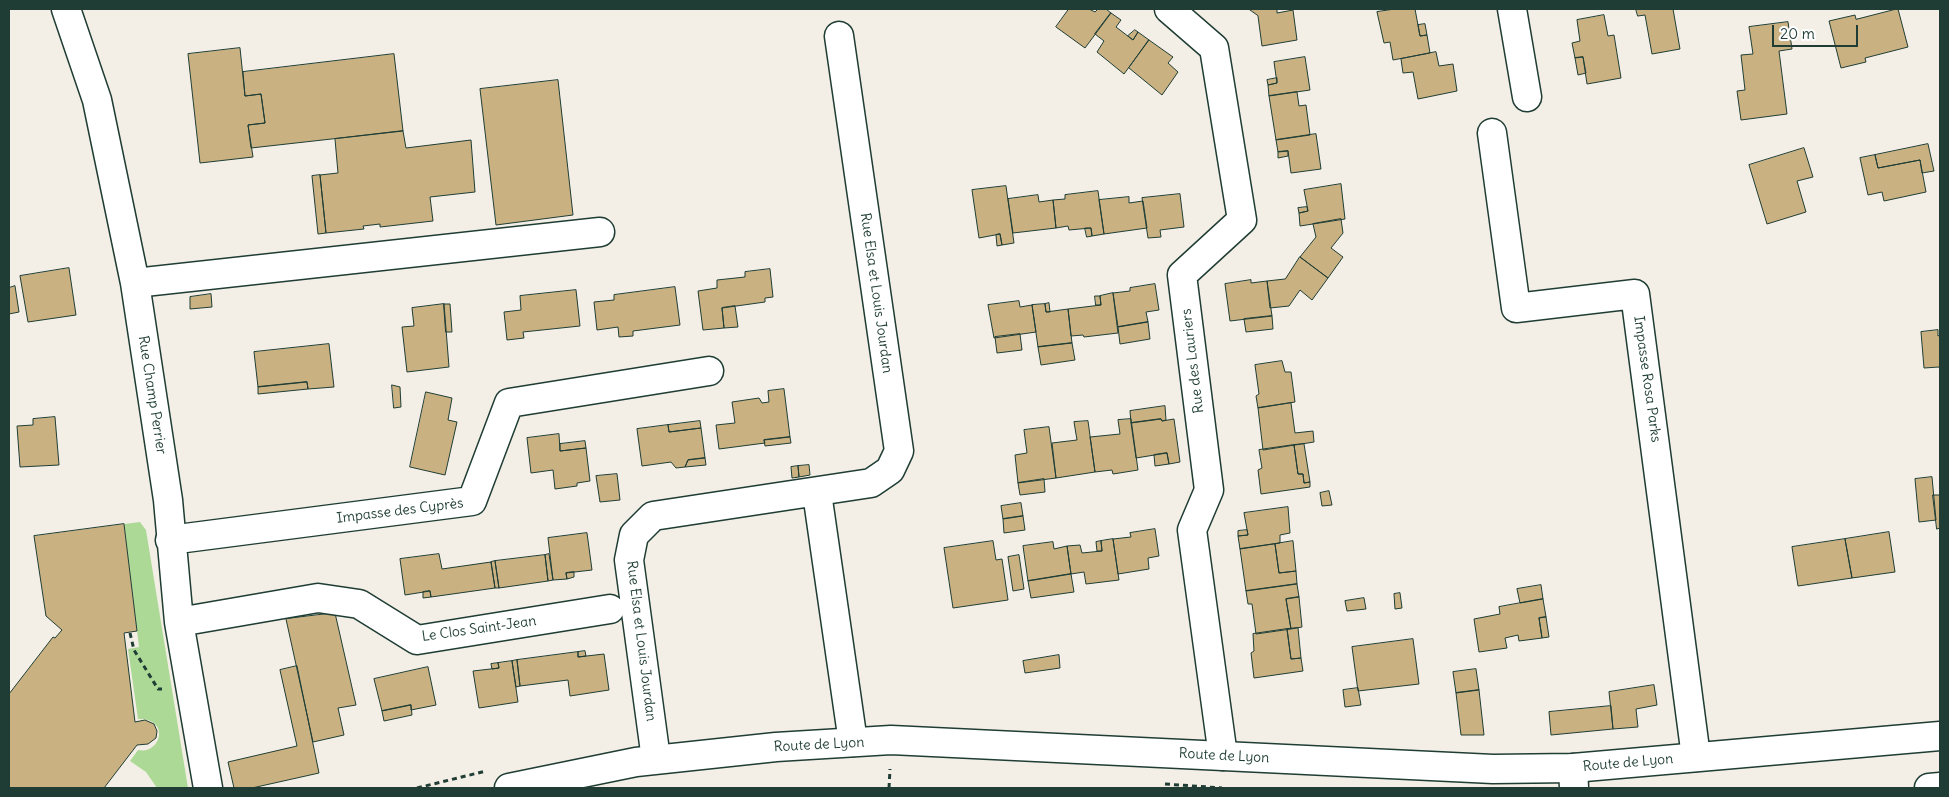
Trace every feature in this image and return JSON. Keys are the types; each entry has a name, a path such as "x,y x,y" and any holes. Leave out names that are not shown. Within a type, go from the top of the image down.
{"street":[{"name":"Rue Champ Perrier","path":"66,9 97,100 135,283 168,500 170,540 179,622 208,788"},
{"name":"Rue des Lauriers","path":"1169,9 1214,48 1242,220 1182,275 1209,490 1192,530 1223,756"},
{"path":"1512,9 1527,97"},
{"name":"Rue Elsa et Louis Jourdan","path":"656,760 629,560 634,535 653,516 871,483 890,470 899,451 839,36"},
{"name":"Impasse Rosa Parks","path":"1492,133 1516,308 1635,294 1696,757"},
{"path":"135,283 600,232"},
{"name":"Impasse des Cyprès","path":"170,540 472,501 509,402 709,371"},
{"path":"817,492 853,742"},
{"name":"Le Clos Saint-Jean","path":"179,622 318,598 359,604 417,640 610,609"},
{"name":"Route de Lyon","path":"509,788 626,764 656,760 776,747 891,740 1416,767 1493,769 1574,778 1696,757 1940,736"},
{"path":"1929,788 1940,787"}],"path":[{"path":"130,632 134,650 158,689 190,684"},
{"path":"880,770 900,770"},
{"path":"1163,784 1222,788"}],"green space":[{"path":"140,522 146,530 188,788 157,788 146,772 130,761 138,750 146,750 152,747 157,742 159,736 159,730 155,724 148,720 138,719 128,649 139,647 124,524"}],"building":[{"path":"1069,9 1089,9 1095,12 1098,9 1106,9 1111,13 1085,48 1056,27"},
{"path":"1249,9 1277,9 1277,13 1293,10 1297,40 1262,46 1258,16"},
{"path":"1395,9 1415,9 1420,36 1427,35 1430,53 1393,60 1390,42 1384,43 1377,12"},
{"path":"1636,9 1673,9 1680,49 1652,54 1645,15 1638,16"},
{"path":"1898,9 1908,47 1865,58 1866,62 1841,68 1829,21 1855,15 1856,19"},
{"path":"1111,13 1121,20 1116,27 1133,40 1138,32 1149,40 1124,74 1097,52 1104,41 1095,34"},
{"path":"1604,15 1608,36 1614,35 1621,78 1587,84 1583,57 1575,58 1572,43 1580,41 1577,20"},
{"path":"1788,22 1792,49 1779,51 1787,114 1741,120 1737,91 1745,90 1741,55 1753,54 1749,27"},
{"path":"1425,24 1427,35 1420,36 1418,25"},
{"path":"1135,30 1138,32 1133,40 1128,36"},
{"path":"1149,40 1173,57 1168,63 1178,72 1162,95 1129,68"},
{"path":"240,48 245,96 261,94 265,123 248,125 253,157 200,163 188,54"},
{"path":"1436,52 1439,66 1453,64 1457,91 1418,99 1413,72 1403,73 1401,59"},
{"path":"394,54 403,131 251,148 248,125 265,123 261,94 245,96 243,72"},
{"path":"1305,57 1310,90 1269,96 1268,85 1277,83 1274,62"},
{"path":"1583,57 1586,73 1578,75 1575,58"},
{"path":"1277,78 1277,83 1268,85 1267,80"},
{"path":"558,80 573,215 496,225 480,89"},
{"path":"1297,92 1299,106 1306,105 1310,135 1276,140 1269,96"},
{"path":"403,131 406,148 471,140 475,192 430,197 433,221 380,227 380,224 363,226 364,229 326,233 320,175 338,173 335,139"},
{"path":"1316,134 1321,169 1291,173 1288,151 1278,152 1276,140"},
{"path":"1928,144 1934,171 1922,173 1920,160 1878,168 1875,155"},
{"path":"1804,148 1813,177 1797,181 1806,212 1767,224 1749,165"},
{"path":"1288,151 1288,156 1278,158 1278,152"},
{"path":"1875,155 1878,168 1920,160 1926,192 1884,201 1882,192 1868,195 1860,158"},
{"path":"320,175 326,233 318,234 312,176"},
{"path":"1341,184 1345,219 1300,226 1299,213 1308,211 1304,190"},
{"path":"1006,186 1014,243 1002,245 1000,234 979,238 972,190"},
{"path":"1098,191 1104,234 1092,236 1091,228 1069,230 1068,226 1056,228 1053,200 1065,199 1065,195"},
{"path":"1180,194 1184,227 1160,230 1161,237 1148,238 1142,198"},
{"path":"1038,195 1039,202 1053,200 1056,228 1013,233 1008,199"},
{"path":"1129,197 1129,203 1143,201 1147,228 1104,234 1099,200"},
{"path":"1307,207 1308,211 1299,213 1298,208"},
{"path":"1341,219 1343,233 1331,248 1343,257 1328,278 1300,257 1316,237 1313,224"},
{"path":"1085,228 1091,228 1092,236 1087,237"},
{"path":"1000,234 1002,245 997,246 996,235"},
{"path":"1300,257 1328,278 1312,300 1300,290 1289,306 1270,308 1267,281 1285,279"},
{"path":"69,268 76,315 28,322 20,276"},
{"path":"770,269 773,297 765,298 765,302 722,308 724,328 703,330 698,291 717,288 717,280 745,277 745,272"},
{"path":"1251,280 1251,283 1267,281 1272,316 1230,321 1225,284"},
{"path":"1155,284 1159,310 1146,312 1148,322 1118,327 1113,293 1130,291 1130,288"},
{"path":"15,286 19,312 9,314 9,288"},
{"path":"675,287 680,325 633,331 633,336 619,337 618,327 597,330 594,302 614,300 614,295"},
{"path":"576,290 580,326 523,332 524,338 507,340 504,312 521,310 520,296"},
{"path":"1113,293 1118,333 1084,337 1083,335 1071,336 1068,309 1101,305 1100,296"},
{"path":"211,294 212,307 190,309 190,297"},
{"path":"1095,296 1100,296 1101,305 1096,305"},
{"path":"1019,301 1020,307 1032,305 1036,332 994,338 988,305"},
{"path":"1049,303 1050,312 1046,312 1045,304"},
{"path":"444,304 449,367 407,372 402,327 414,326 412,308"},
{"path":"444,304 450,304 452,332 446,332"},
{"path":"1045,304 1046,312 1068,309 1072,343 1038,347 1032,305"},
{"path":"735,306 738,327 724,328 722,308"},
{"path":"1272,316 1273,329 1246,332 1244,319"},
{"path":"1148,322 1150,339 1120,344 1118,327"},
{"path":"1938,330 1938,336 1940,335 1940,369 1939,367 1924,368 1921,332"},
{"path":"1020,334 1022,350 997,353 995,337"},
{"path":"1072,343 1075,360 1041,365 1038,347"},
{"path":"329,344 334,387 308,389 307,382 258,387 254,352"},
{"path":"1282,361 1285,372 1291,372 1295,402 1258,408 1256,396 1259,394 1255,365"},
{"path":"307,382 308,389 258,394 258,387"},
{"path":"392,385 400,387 401,407 394,408"},
{"path":"784,389 790,437 764,440 765,443 719,449 716,425 735,423 732,402 759,398 762,403 769,402 768,391"},
{"path":"426,392 452,398 448,420 457,422 445,475 410,467"},
{"path":"1291,403 1295,433 1313,431 1314,442 1263,450 1258,408"},
{"path":"1165,406 1166,420 1131,423 1130,411"},
{"path":"55,417 59,465 20,467 17,426 33,425 33,419"},
{"path":"1131,419 1138,470 1113,474 1112,470 1095,472 1090,437 1120,434 1118,420"},
{"path":"1161,419 1162,421 1174,419 1180,462 1169,464 1167,453 1136,458 1131,423"},
{"path":"700,421 701,428 669,432 668,425"},
{"path":"1088,421 1095,472 1056,478 1052,443 1077,440 1074,422"},
{"path":"668,425 669,432 701,428 705,458 688,460 685,467 676,468 671,462 642,466 637,429"},
{"path":"1049,427 1056,478 1018,483 1015,455 1027,453 1024,430"},
{"path":"559,434 560,451 586,448 590,481 577,483 577,486 555,489 553,470 531,473 527,438"},
{"path":"790,437 791,443 765,446 764,440"},
{"path":"585,441 586,448 560,451 560,444"},
{"path":"1304,444 1310,482 1304,483 1303,474 1298,474 1294,445"},
{"path":"1294,445 1298,474 1303,474 1304,483 1310,482 1310,487 1261,494 1258,470 1262,468 1259,450"},
{"path":"1167,453 1169,464 1155,466 1154,455"},
{"path":"705,458 706,465 685,467 688,460"},
{"path":"809,465 810,475 799,477 798,466"},
{"path":"798,466 799,477 792,478 791,467"},
{"path":"617,474 620,500 600,502 596,476"},
{"path":"1932,477 1936,520 1919,522 1915,479"},
{"path":"1044,479 1045,492 1020,495 1018,483"},
{"path":"1329,491 1332,505 1322,506 1320,493"},
{"path":"1933,495 1940,495 1940,528 1937,529"},
{"path":"1021,503 1023,516 1003,519 1001,506"},
{"path":"1288,507 1290,533 1280,535 1280,543 1240,549 1238,536 1248,535 1244,513"},
{"path":"1023,516 1025,530 1004,533 1003,519"},
{"path":"124,524 137,631 124,633 135,722 145,720 154,724 157,731 156,738 148,744 137,745 104,788 9,788 9,694 53,637 55,638 62,630 46,616 34,536"},
{"path":"1155,529 1159,556 1148,558 1149,569 1118,574 1113,539 1131,537 1130,533"},
{"path":"1247,530 1248,535 1238,536 1238,531"},
{"path":"1889,532 1895,572 1852,578 1845,539"},
{"path":"587,533 592,570 566,573 567,579 553,580 548,538"},
{"path":"1113,539 1119,580 1086,584 1084,572 1071,574 1067,546 1080,545 1082,553 1102,551 1101,541"},
{"path":"1845,539 1852,578 1798,586 1792,547"},
{"path":"993,541 996,560 1002,559 1008,600 953,608 944,548"},
{"path":"1101,541 1102,551 1097,551 1096,542"},
{"path":"1293,541 1296,571 1279,573 1275,544"},
{"path":"1053,542 1054,549 1067,546 1071,574 1028,581 1023,546"},
{"path":"1275,544 1279,573 1296,571 1297,584 1246,591 1240,549"},
{"path":"439,554 442,569 491,562 495,588 431,597 430,591 405,595 400,559"},
{"path":"549,554 553,580 548,581 545,555"},
{"path":"545,555 548,581 499,588 495,561"},
{"path":"1019,555 1024,589 1013,591 1008,557"},
{"path":"495,561 499,588 495,588 491,562"},
{"path":"574,572 574,577 567,579 566,573"},
{"path":"1071,574 1074,592 1031,598 1028,581"},
{"path":"1297,584 1299,597 1286,599 1291,629 1256,634 1252,604 1248,604 1246,591"},
{"path":"1541,585 1543,599 1520,603 1517,589"},
{"path":"430,591 431,597 423,598 423,592"},
{"path":"1400,593 1402,608 1395,609 1394,594"},
{"path":"1299,597 1302,627 1291,629 1286,599"},
{"path":"1364,598 1366,609 1347,611 1345,601"},
{"path":"1543,599 1546,617 1539,618 1542,638 1519,641 1518,635 1505,638 1507,648 1479,652 1474,619 1500,614 1499,607"},
{"path":"335,613 356,705 338,708 344,735 313,742 286,619"},
{"path":"1546,617 1549,637 1542,638 1539,618"},
{"path":"1298,628 1301,658 1291,659 1287,629"},
{"path":"1287,629 1291,659 1301,658 1303,671 1254,678 1251,653 1254,651 1253,634"},
{"path":"1413,639 1419,684 1358,691 1352,647"},
{"path":"585,651 586,656 578,657 578,652"},
{"path":"578,652 578,657 604,654 609,690 570,696 568,680 520,686 517,660"},
{"path":"1059,655 1060,668 1025,673 1023,661"},
{"path":"517,660 520,686 516,687 512,661"},
{"path":"512,661 518,702 479,708 473,671 499,668 498,663"},
{"path":"498,663 499,668 492,669 491,664"},
{"path":"297,666 319,773 252,788 234,788 228,762 297,746 280,670"},
{"path":"428,667 436,705 411,710 411,705 382,711 374,679"},
{"path":"1476,669 1479,690 1456,693 1453,672"},
{"path":"1654,685 1657,705 1636,709 1638,727 1613,729 1609,692"},
{"path":"1358,688 1361,705 1345,707 1343,690"},
{"path":"1479,690 1484,735 1461,735 1456,693"},
{"path":"411,705 412,715 384,721 382,711"},
{"path":"1611,706 1613,729 1551,735 1549,712"}]}
